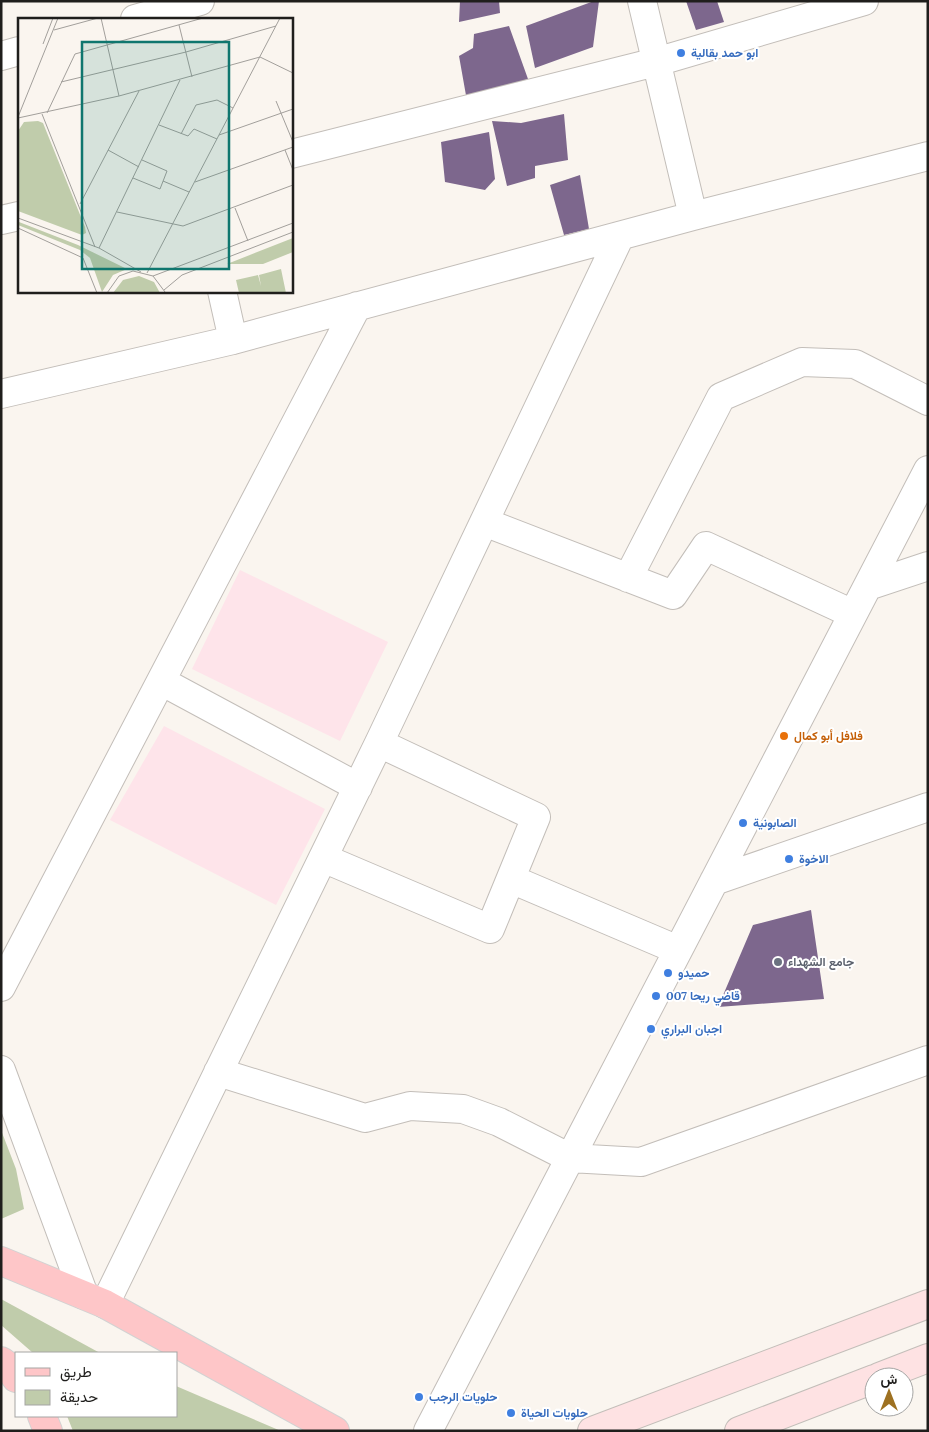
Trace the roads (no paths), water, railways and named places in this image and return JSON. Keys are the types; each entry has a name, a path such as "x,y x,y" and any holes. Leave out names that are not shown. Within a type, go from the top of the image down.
{"main road":[{"path":"1,1261 94,1299 335,1431"},
{"path":"592,1431 928,1304"},
{"path":"905,1367 928,1358"},
{"path":"1,1361 8,1366 15,1376"},
{"path":"739,1431 864,1383"},
{"path":"42,1417 48,1431"}],"street":[{"path":"148,13 200,1"},
{"path":"642,1 693,216"},
{"path":"292,154 656,62 864,1"},
{"path":"1,56 18,51"},
{"path":"1,394 234,340 693,216 928,156"},
{"path":"1,220 18,216"},
{"path":"94,1299 218,1072 358,787 620,236"},
{"path":"222,292 234,340"},
{"path":"1,987 357,306"},
{"path":"628,578 721,397 802,362 855,364 928,401"},
{"path":"428,1431 928,470"},
{"path":"484,522 673,596 706,546 853,614"},
{"path":"868,586 928,566"},
{"path":"161,681 358,787"},
{"path":"323,858 490,929 536,816 379,743"},
{"path":"714,881 928,807"},
{"path":"511,879 678,950"},
{"path":"218,1072 365,1118 410,1106 463,1109 499,1122 570,1158 640,1162 928,1060"},
{"path":"1,1070 94,1299"}],"place":[{"name":"ابو حمد بقالية","path":"681,53"},
{"name":"فلافل أبو كمال","path":"784,736"},
{"name":"الصابونية","path":"743,823"},
{"name":"الاخوة","path":"789,859"},
{"name":"جامع الشهداء","path":"778,962"},
{"name":"حميدو","path":"668,973"},
{"name":"قاضي ريحا 007","path":"656,996"},
{"name":"اجبان البراري","path":"651,1029"},
{"name":"حلويات الرجب","path":"419,1397"},
{"name":"حلويات الحياة","path":"511,1413"}]}
